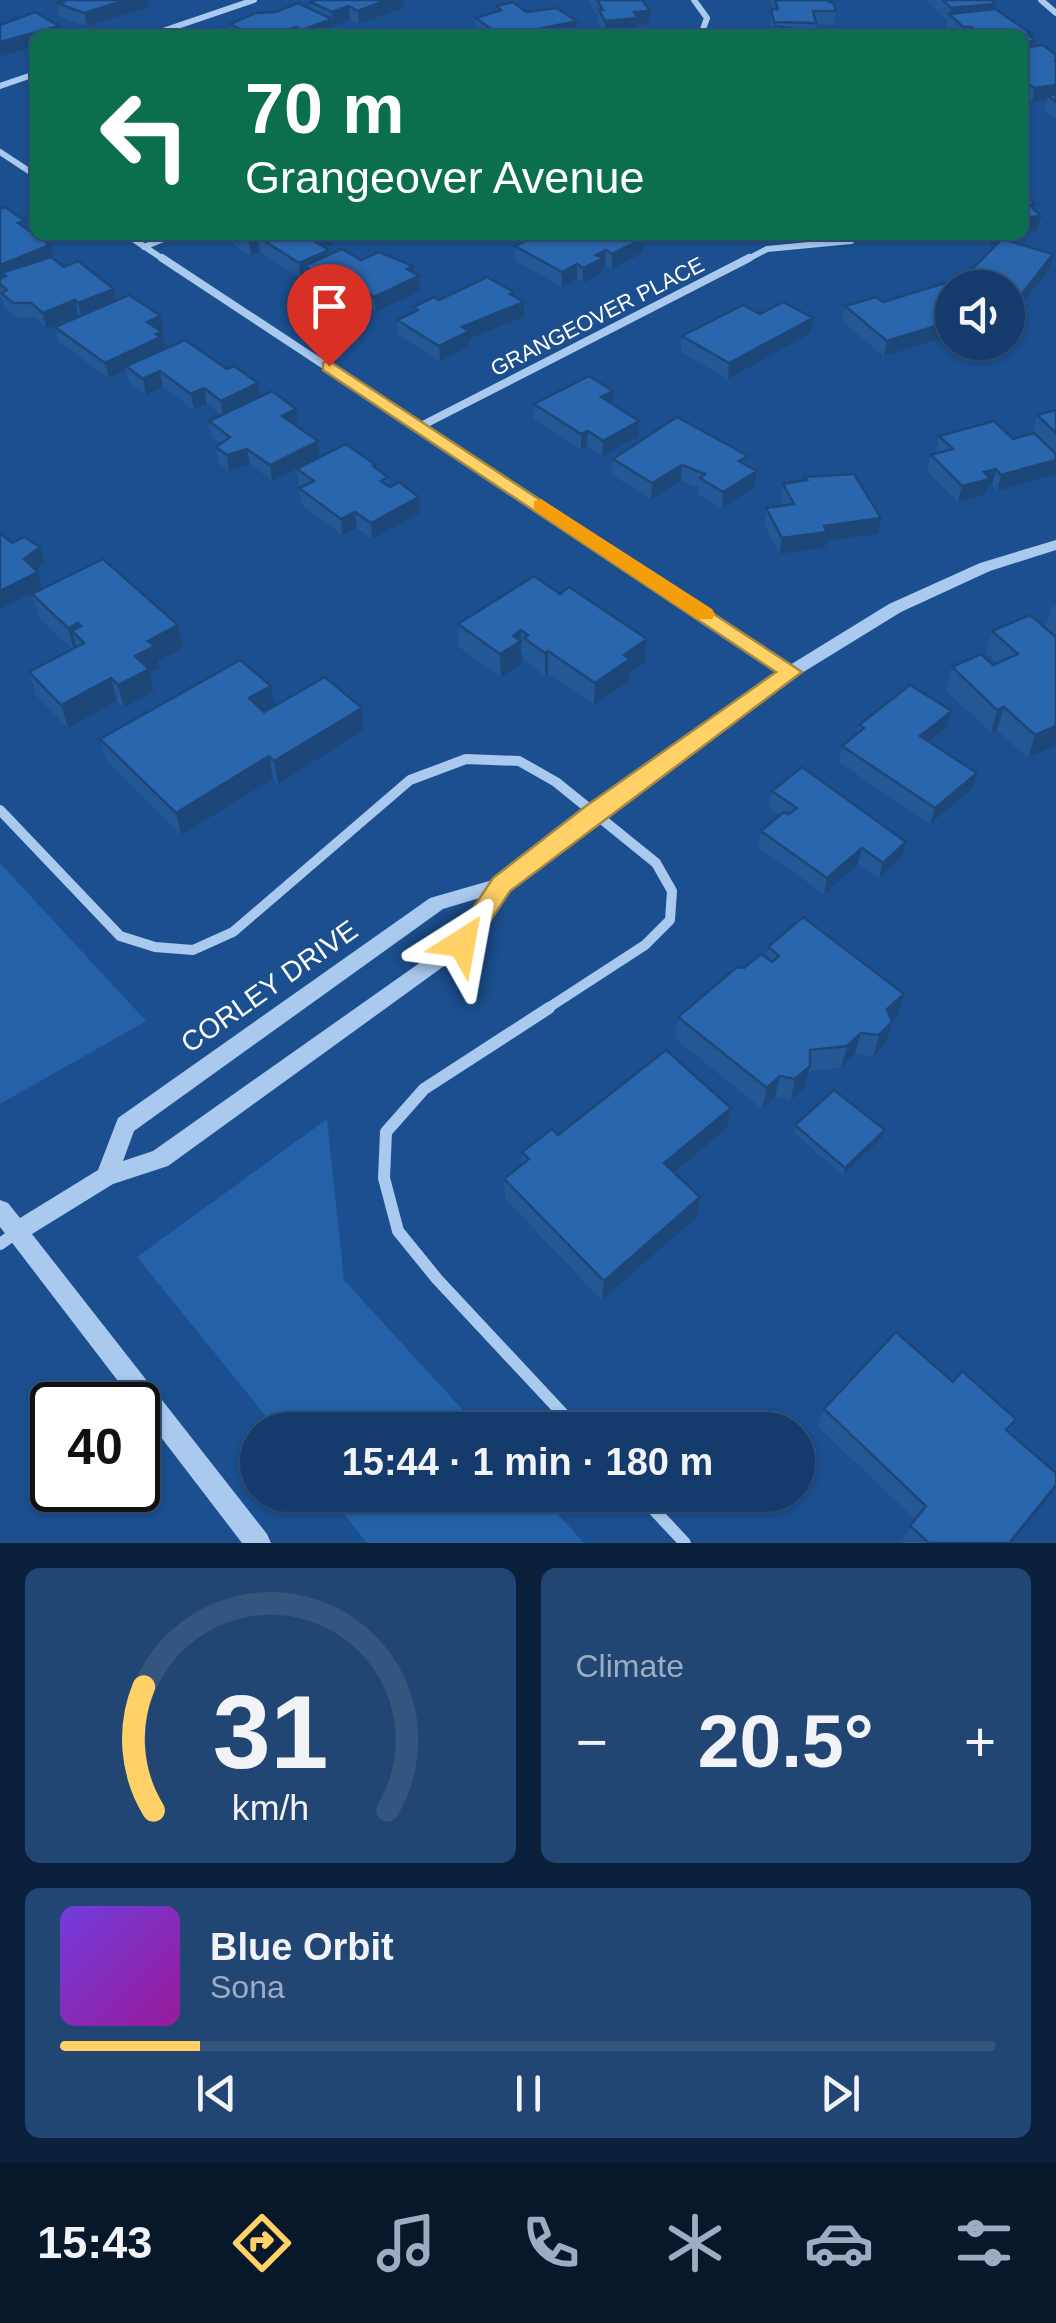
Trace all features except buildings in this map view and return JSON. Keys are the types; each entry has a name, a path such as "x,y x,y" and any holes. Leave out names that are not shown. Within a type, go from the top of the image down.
{"street":[{"path":"166,30 254,0"},
{"path":"694,0 707,18 703,30"},
{"path":"1042,0 1056,13"},
{"path":"0,86 30,76"},
{"path":"0,152 30,172"},
{"path":"134,240 791,672"},
{"path":"144,246 159,240"},
{"name":"GRANGEOVER PLACE","path":"421,426 768,249 851,241"},
{"name":"CORLEY DRIVE","path":"9,1238 108,1176 160,1159 462,943 502,884 594,812 791,672 894,608 985,567 1056,544"},
{"path":"0,810 120,936 156,947 192,950 234,932 410,780 466,759 519,761 556,782 656,862 672,891 670,920 646,946 424,1089 386,1132 384,1178 398,1232 561,1412"},
{"name":"CORLEY DRIVE","path":"108,1176 125,1125 437,904 502,884"},
{"path":"0,1210 9,1238 258,1543"},
{"path":"656,1512 684,1543"}],"shaded area":[{"path":"0,863 146,1021 0,1104"},
{"path":"327,1119 344,1280 465,1412 262,1412 137,1257"},
{"path":"342,1512 556,1512 584,1543 367,1543"}],"slow traffic":[{"path":"541,505 704,614"}],"route":[{"path":"329,366 791,672 594,812 502,884 462,943"}]}
